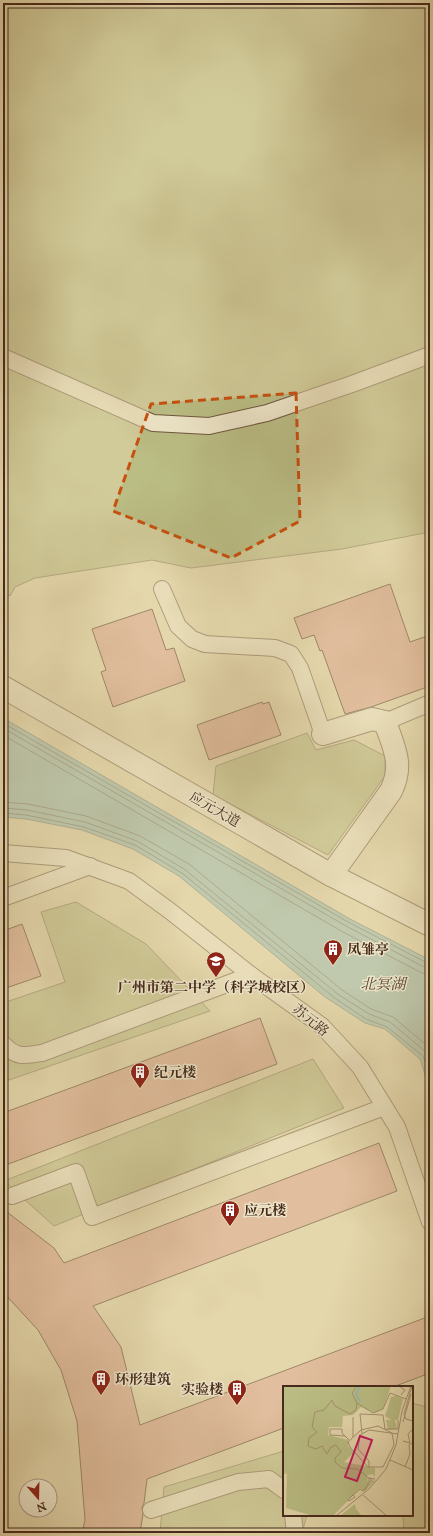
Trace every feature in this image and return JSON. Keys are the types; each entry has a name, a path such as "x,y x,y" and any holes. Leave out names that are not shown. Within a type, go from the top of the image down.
{"street":[{"name":"应元大道","path":"3,687 331,875 430,925"},
{"path":"323,734 372,719 385,722 398,761 397,779 391,791 331,875"}],"lane":[{"path":"3,357 153,423 209,426 267,413 430,355"},
{"path":"162,589 178,626 192,639 204,644 275,648 291,654 300,668 323,734"},
{"path":"385,722 430,703"},
{"name":"苏元路","path":"3,853 66,858 129,881 170,911 251,975 322,1026 360,1067 397,1127 430,1222"},
{"path":"3,898 90,866"},
{"path":"3,1044 10,1052 24,1056 42,1053 251,975"},
{"path":"12,1196 76,1172 92,1217 384,1107"},
{"path":"151,1510 238,1482 269,1479 283,1489"},
{"path":"293,1516 296,1533"}],"highlighted area":[{"path":"296,393 300,521 231,558 113,511 151,404"}],"green space":[{"path":"3,3 430,3 430,532 342,549 191,568 152,560 35,578 15,587 10,596 3,592"},
{"path":"307,733 316,750 354,740 385,756 385,776 328,855 213,795 216,766"},
{"path":"76,902 146,944 210,1011 3,1082 3,1003 65,982 41,912"},
{"path":"313,1059 344,1108 54,1226 4,1181"},
{"path":"413,1403 430,1408 430,1533 404,1533 403,1516 413,1516"},
{"path":"283,1451 283,1516 307,1516 302,1533 160,1533 164,1487"}],"water":[{"name":"北冥湖","path":"3,718 350,919 430,960 430,1090 420,1059 385,1029 365,1023 325,997 179,876 133,849 82,830 26,819 3,817"}],"building":[{"path":"390,584 410,642 430,635 430,686 371,707 345,714 322,650 320,651 314,635 302,639 294,618"},
{"path":"152,609 166,650 174,648 185,681 113,707 101,672 106,670 92,629"},
{"path":"262,702 263,704 269,702 281,735 209,760 197,725"},
{"path":"22,924 41,976 3,989 3,931"},
{"name":"纪元楼","path":"260,1018 277,1064 3,1166 3,1113"},
{"path":"379,1143 397,1191 93,1306 121,1347 140,1425 430,1316 430,1373 396,1386 283,1386 283,1428 147,1479 142,1508 143,1514 140,1533 82,1533 85,1520 77,1421 61,1370 38,1330 3,1292 3,1209 54,1248 64,1263"}],"place":[{"name":"凤雏亭","path":"333,966"},
{"name":"广州市第二中学（科学城校区）","path":"216,978"},
{"name":"纪元楼","path":"140,1089"},
{"name":"应元楼","path":"230,1227"},
{"name":"环形建筑","path":"101,1396"},
{"name":"实验楼","path":"237,1406"}]}
